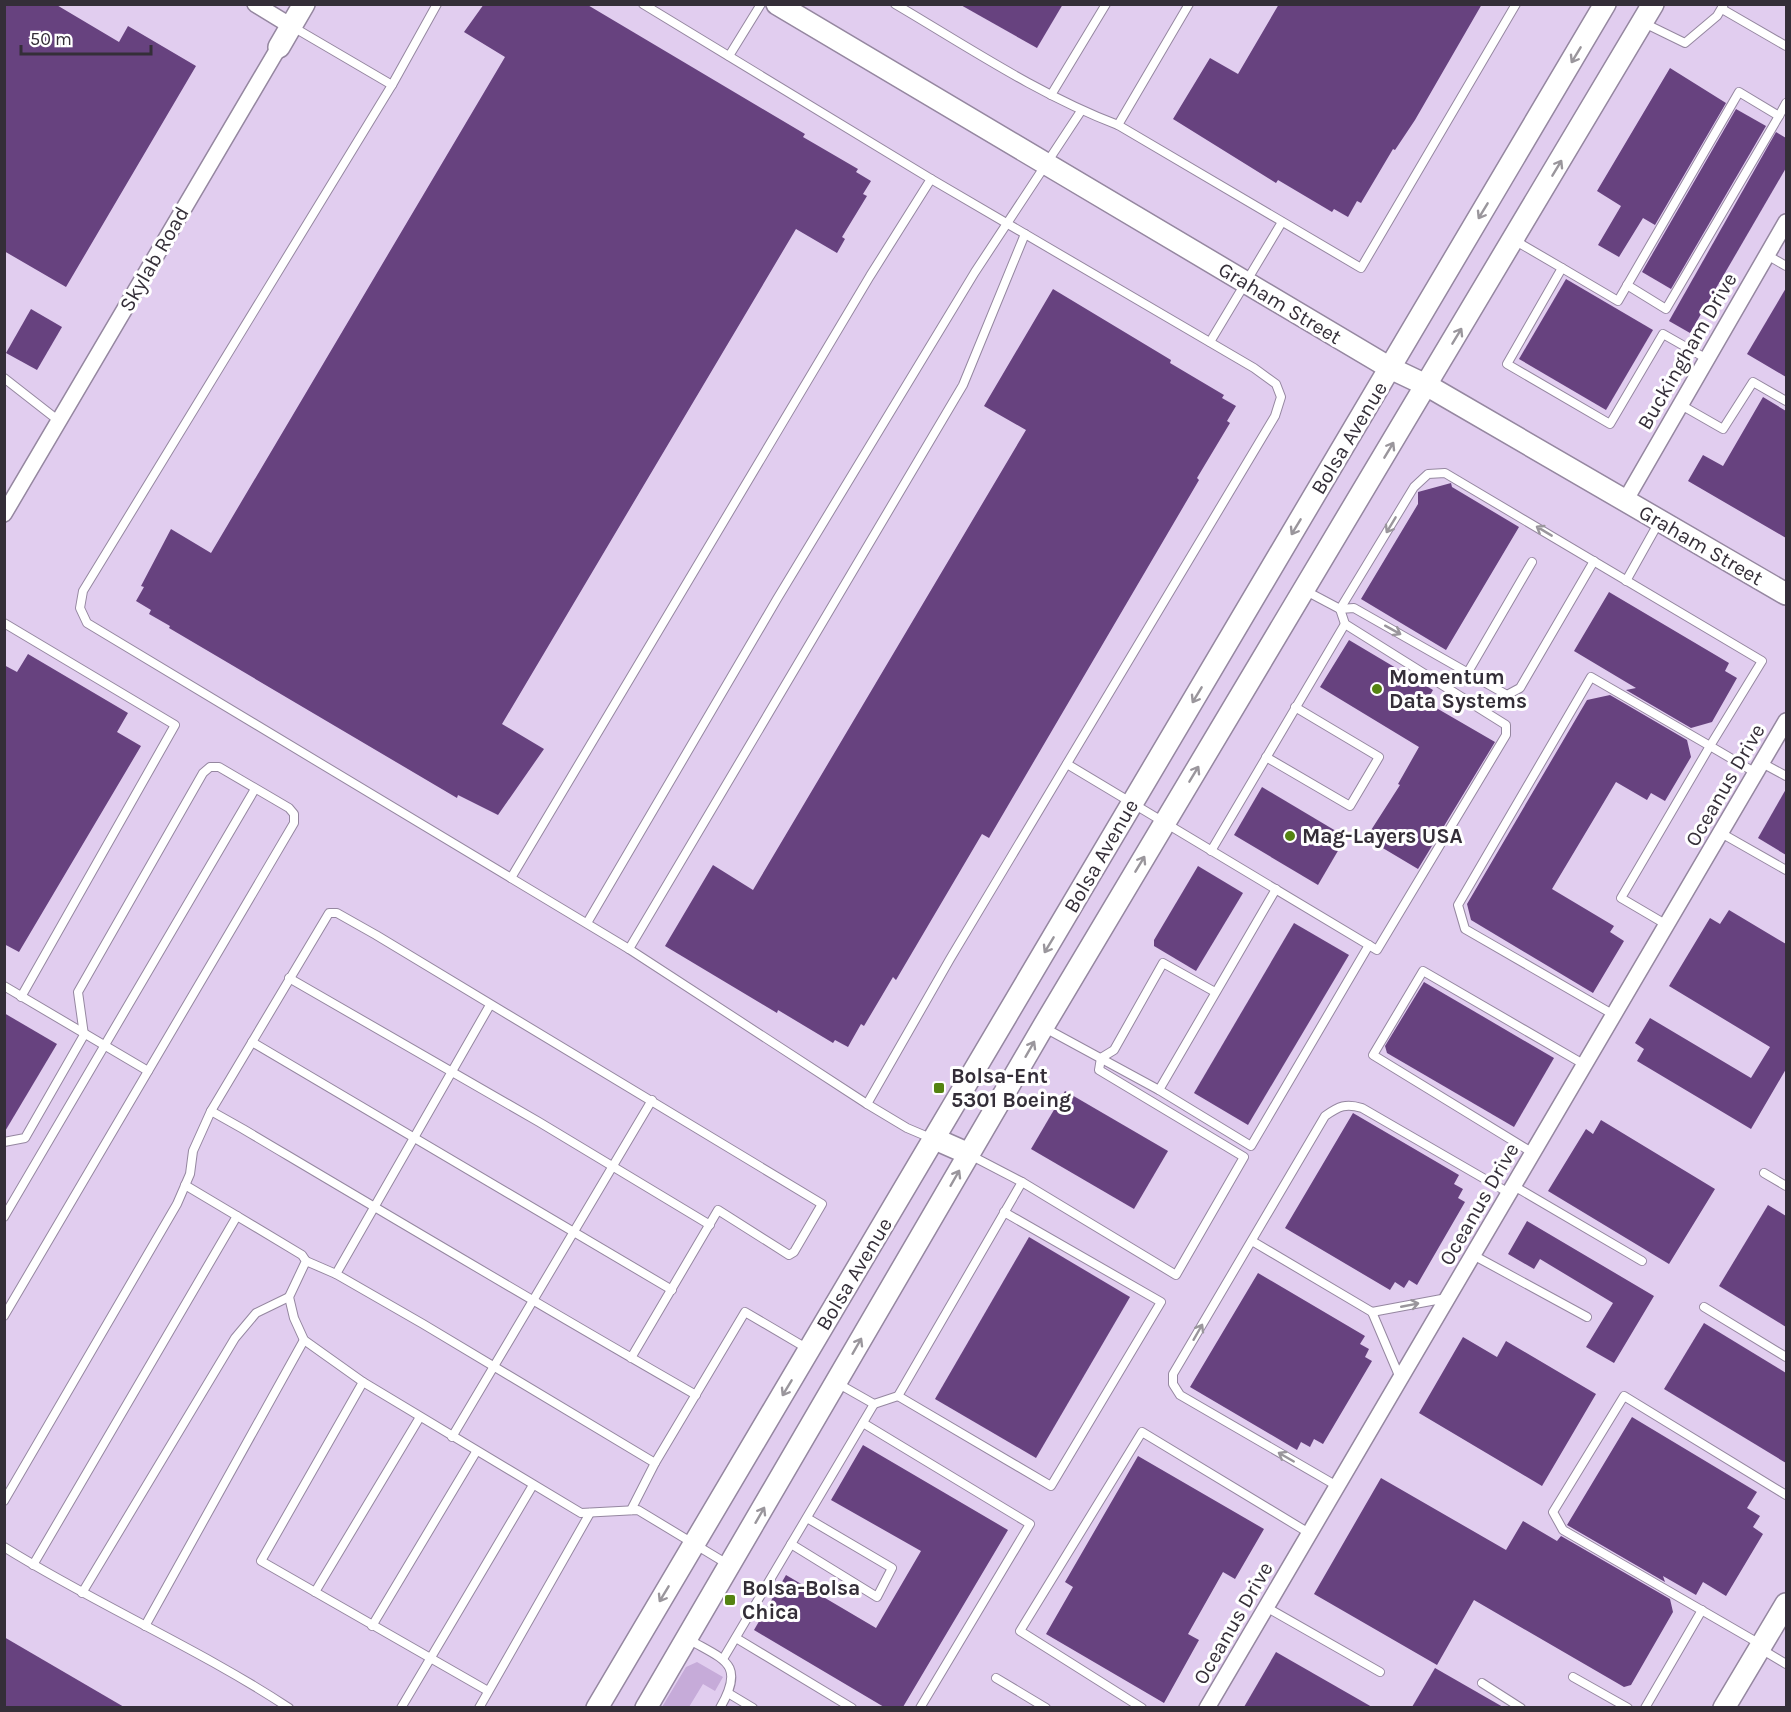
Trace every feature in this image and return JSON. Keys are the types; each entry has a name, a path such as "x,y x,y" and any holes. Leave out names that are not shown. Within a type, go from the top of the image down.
{"main road":[{"name":"Skylab Road","path":"279,47 304,4"},
{"name":"Graham Street","path":"777,4 1390,368 1428,386 1786,594"},
{"name":"Bolsa Avenue","path":"597,1707 1605,4"},
{"name":"Bolsa Avenue","path":"646,1707 1043,1027 1428,386 1648,13"},
{"path":"935,1139 969,1154"},
{"path":"1724,1707 1785,1610"}],"street":[{"path":"255,4 291,26"},
{"name":"Skylab Road","path":"4,514 279,47"},
{"name":"Buckingham Drive","path":"1625,501 1786,222"},
{"name":"Oceanus Drive","path":"1207,1707 1786,721"}],"lane":[{"path":"437,4 392,85 83,591 80,608 87,623 587,923 867,1104 907,1128 935,1139"},
{"path":"644,4 932,179 1210,342 1276,384 1281,397 1278,406 1067,764 956,948 867,1104"},
{"path":"729,56 761,4"},
{"path":"895,4 1051,95 1081,111 1118,125 1361,268 1516,4"},
{"path":"1051,95 1106,4"},
{"path":"1118,125 1189,4"},
{"path":"1648,13 1685,43 1717,16 1723,7 1786,46"},
{"path":"291,26 392,85"},
{"path":"1514,240 1618,301 1739,92 1779,116"},
{"path":"1627,285 1666,309 1786,103"},
{"path":"587,923 783,589 1007,223 1048,165 1081,111"},
{"path":"511,878 852,307 932,179"},
{"path":"1210,342 1282,222"},
{"path":"629,949 963,385 1026,234"},
{"path":"1767,255 1786,266"},
{"path":"1562,268 1507,364 1610,424 1663,334 1707,359"},
{"path":"4,378 59,421"},
{"path":"1681,405 1723,429 1753,382 1786,401"},
{"path":"1067,764 1377,950 1506,735 1506,725 1345,624 1340,609 1414,487 1428,474 1445,473 1762,661 1621,898 1667,925"},
{"path":"1626,581 1660,522"},
{"path":"1305,591 1340,609 1354,608 1507,695 1520,688 1594,561"},
{"path":"1468,672 1532,562"},
{"path":"4,623 175,725 21,997"},
{"path":"1212,851 1345,624"},
{"path":"1614,1015 1465,929 1458,905 1591,677 1710,746 1759,768 1786,776"},
{"path":"1266,757 1350,806 1380,757 1295,707"},
{"path":"4,1142 25,1138 84,1035 78,992 203,773 210,767 219,767 289,808 294,813 294,823 4,1316"},
{"path":"4,1217 255,789"},
{"path":"1721,833 1786,870"},
{"path":"1159,1090 1276,889"},
{"path":"4,1501 177,1204 185,1185 193,1151 211,1111 289,978 332,911 652,1100 822,1204 794,1252 789,1256 722,1210 718,1210 632,1358"},
{"path":"1043,1027 1159,1090 1251,1146 1369,945"},
{"path":"1101,1058 1114,1050 1164,963 1215,992"},
{"path":"1533,1153 1373,1055 1423,971 1585,1065"},
{"path":"289,978 613,1166 710,1226"},
{"path":"4,986 148,1071"},
{"path":"336,1274 416,1139 490,1005"},
{"path":"252,1042 672,1290"},
{"path":"969,1154 1022,1182 1176,1275 1244,1157 1100,1070 1101,1058"},
{"path":"452,1437 496,1367 652,1100"},
{"path":"1337,1486 1180,1395 1173,1384 1173,1374 1325,1116 1337,1107 1349,1104 1362,1108 1642,1261"},
{"path":"211,1111 696,1395"},
{"path":"1764,1173 1786,1186"},
{"path":"723,1659 874,1404 898,1396 1022,1182"},
{"path":"185,1185 302,1255 306,1261 336,1274 655,1463"},
{"path":"898,1396 1051,1486 1161,1302 1005,1212"},
{"path":"33,1565 237,1216"},
{"path":"1252,1241 1372,1312 1400,1378"},
{"path":"1473,1255 1587,1317"},
{"path":"306,1261 289,1297 294,1318 304,1340 363,1382 581,1513 638,1510 730,1566"},
{"path":"82,1593 235,1338 256,1312 289,1297"},
{"path":"1372,1312 1448,1298"},
{"path":"1704,1307 1786,1357"},
{"path":"631,1510 655,1463 745,1312 809,1350"},
{"path":"145,1626 304,1340"},
{"path":"363,1382 261,1561 430,1660 488,1691"},
{"path":"836,1383 874,1404"},
{"path":"1786,1495 1624,1396 1553,1512 1563,1530 1702,1610 1786,1664"},
{"path":"315,1592 420,1417"},
{"path":"863,1423 1030,1524 920,1707"},
{"path":"1143,1707 1020,1631 1142,1432 1309,1533"},
{"path":"372,1626 476,1452"},
{"path":"401,1707 533,1485"},
{"path":"479,1707 590,1513"},
{"path":"791,1544 878,1597 892,1568 807,1518"},
{"path":"4,1547 82,1593 238,1674 289,1707"},
{"path":"1266,1607 1380,1672"},
{"path":"1645,1707 1702,1610"},
{"path":"736,1638 852,1707"},
{"path":"687,1639 723,1659 732,1674 728,1693 720,1707"},
{"path":"1573,1677 1628,1707"},
{"path":"996,1678 1046,1707"},
{"path":"1482,1683 1521,1707"},
{"path":"728,1693 753,1707"}],"shaded area":[{"path":"5,5 1786,5 1786,1707 5,1707"},
{"path":"697,1662 723,1677 715,1691 703,1684 689,1707 662,1707 686,1667"}],"building":[{"path":"4,4 55,4 119,42 128,26 196,66 66,287 4,251"},
{"path":"484,4 586,4 805,134 803,137 858,169 856,172 871,181 863,194 867,196 842,237 845,239 837,253 796,229 502,724 544,749 498,815 458,795 457,798 169,628 170,626 149,614 151,610 136,601 144,587 141,586 171,529 211,553 505,57 464,32"},
{"path":"959,4 1063,4 1037,48"},
{"path":"1279,4 1482,4 1415,120 1395,150 1393,149 1361,203 1357,201 1348,217 1334,209 1332,212 1278,180 1276,183 1173,119 1210,58 1238,74"},
{"path":"1670,68 1726,103 1655,225 1643,218 1619,257 1598,245 1621,206 1597,191"},
{"path":"1736,109 1766,126 1671,289 1642,272"},
{"path":"1776,132 1786,138 1786,168 1690,333 1669,321"},
{"path":"1566,279 1653,330 1606,410 1519,359"},
{"path":"1786,288 1786,377 1747,354"},
{"path":"1053,289 1171,360 1170,363 1224,395 1222,398 1236,406 1227,421 1230,423 1197,478 1199,480 989,838 982,834 896,980 893,977 864,1026 861,1024 848,1047 835,1040 833,1043 778,1010 777,1013 665,946 713,865 753,890 1026,430 984,406"},
{"path":"31,309 62,327 37,370 6,353"},
{"path":"1763,397 1786,411 1786,538 1688,481 1703,455 1723,466"},
{"path":"1451,483 1452,487 1519,527 1446,650 1361,599 1418,504 1418,492"},
{"path":"1609,592 1729,663 1725,671 1737,678 1712,722 1691,728 1626,690 1636,688 1574,651"},
{"path":"1349,640 1433,690 1426,702 1495,742 1418,869 1366,838 1400,785 1398,784 1419,747 1320,687"},
{"path":"28,654 128,713 117,732 141,746 19,952 4,944 4,665 17,672"},
{"path":"1610,695 1687,740 1691,757 1665,801 1651,793 1647,800 1616,782 1552,889 1614,926 1610,932 1624,941 1593,993 1471,920 1467,904 1587,700"},
{"name":"Mag-Layers USA","path":"1262,787 1346,837 1318,885 1234,835"},
{"path":"1786,789 1786,855 1758,838"},
{"path":"1198,866 1243,893 1196,971 1154,946 1154,940"},
{"path":"1729,910 1786,944 1786,1069 1751,1129 1637,1061 1644,1049 1635,1043 1650,1018 1751,1078 1770,1047 1669,986 1710,918 1720,924"},
{"path":"1294,923 1349,955 1248,1125 1194,1093"},
{"path":"1424,982 1554,1058 1514,1127 1387,1053 1385,1046"},
{"path":"4,1013 57,1044 4,1133"},
{"path":"1065,1091 1168,1151 1134,1209 1031,1149"},
{"path":"1353,1113 1459,1175 1454,1184 1463,1189 1458,1198 1465,1202 1417,1285 1409,1280 1404,1288 1395,1282 1390,1290 1285,1228"},
{"path":"1601,1120 1715,1189 1669,1264 1548,1191 1586,1129 1593,1134"},
{"path":"1768,1205 1786,1216 1786,1327 1719,1286"},
{"path":"1527,1221 1654,1296 1614,1363 1586,1347 1613,1303 1540,1259 1534,1269 1508,1254"},
{"path":"1029,1237 1130,1297 1036,1458 935,1399"},
{"path":"1258,1273 1365,1336 1360,1344 1369,1349 1365,1357 1372,1361 1323,1444 1314,1439 1310,1447 1301,1442 1297,1450 1190,1387"},
{"path":"1704,1323 1786,1373 1786,1463 1664,1389"},
{"path":"1463,1337 1497,1357 1506,1341 1596,1394 1542,1486 1419,1413"},
{"path":"1632,1417 1757,1492 1747,1508 1760,1516 1753,1527 1763,1534 1726,1596 1703,1582 1696,1595 1663,1576 1665,1582 1567,1525"},
{"path":"863,1445 1008,1530 903,1707 884,1707 754,1630 786,1575 876,1628 921,1551 831,1500"},
{"path":"1138,1456 1264,1529 1235,1579 1223,1572 1188,1634 1199,1640 1164,1703 1046,1634 1073,1587 1065,1582"},
{"path":"1381,1478 1506,1550 1523,1521 1557,1541 1561,1536 1670,1599 1673,1612 1631,1685 1624,1687 1474,1600 1437,1665 1314,1594"},
{"path":"4,1637 124,1707 4,1707"},
{"path":"1276,1652 1372,1707 1244,1707"},
{"path":"1435,1668 1503,1707 1412,1707"}],"place":[{"name":"Momentum Data Systems","path":"1377,689"},
{"name":"Mag-Layers USA","path":"1290,836"},
{"name":"Bolsa-Ent 5301 Boeing","path":"939,1088"},
{"name":"Bolsa-Bolsa Chica","path":"730,1600"}]}
